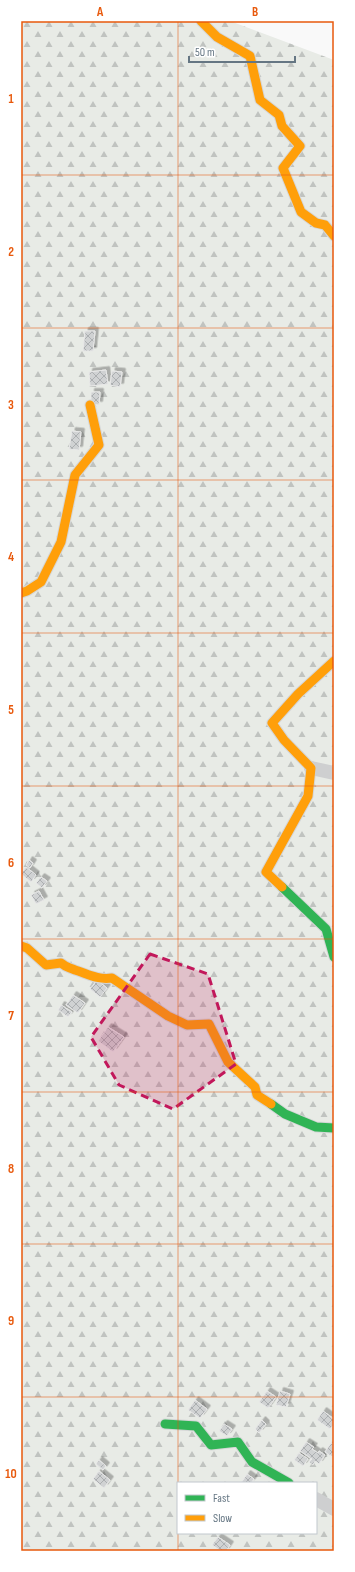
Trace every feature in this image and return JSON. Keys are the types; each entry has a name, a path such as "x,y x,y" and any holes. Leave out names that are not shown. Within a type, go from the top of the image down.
{"street":[{"path":"201,21 206,28 222,42 250,56 260,100 279,115 282,126 300,146 283,168 300,212 316,223 325,225 334,236"},
{"path":"21,593 41,582 61,542 75,475 99,445 90,405"},
{"path":"334,661 298,694 272,723 284,740 311,768 334,773"},
{"path":"311,768 308,796 266,872 326,929 334,957"},
{"path":"21,946 27,948 46,965 61,963 68,969 73,968 85,975 103,980 112,978 168,1016 187,1025 209,1024 228,1062 255,1087 257,1095 285,1114 316,1127 334,1128"},
{"path":"165,1424 196,1426 211,1445 238,1442 252,1462 287,1482"},
{"path":"317,1500 334,1509"}],"highlighted area":[{"path":"150,954 208,974 236,1064 173,1109 119,1085 91,1037"}],"green space":[{"path":"21,21 230,21 334,60 334,1551 21,1551"}],"building":[{"path":"85,331 95,331 93,351 83,351"},
{"path":"106,370 108,384 90,386 89,372"},
{"path":"112,371 122,372 120,387 110,385"},
{"path":"91,392 100,392 99,405 91,404"},
{"path":"72,431 81,432 79,450 69,449"},
{"path":"29,860 33,863 30,868 26,865"},
{"path":"26,867 36,875 31,882 21,874"},
{"path":"41,877 47,881 42,888 36,883"},
{"path":"39,891 44,900 36,904 31,895"},
{"path":"97,980 107,988 100,997 90,989"},
{"path":"73,995 85,1003 78,1013 66,1005"},
{"path":"61,1005 72,1012 68,1017 58,1010"},
{"path":"108,1027 124,1037 113,1052 98,1041"},
{"path":"267,1391 276,1397 268,1408 259,1402"},
{"path":"280,1391 290,1394 286,1407 276,1405"},
{"path":"195,1400 207,1409 200,1418 188,1410"},
{"path":"323,1411 334,1419 334,1425 330,1429 317,1420"},
{"path":"262,1420 266,1424 259,1433 255,1429"},
{"path":"224,1424 232,1429 227,1436 219,1431"},
{"path":"306,1442 314,1447 312,1449 325,1455 319,1464 315,1461 313,1465 309,1462 312,1459 300,1451"},
{"path":"331,1443 334,1445 334,1458 325,1452"},
{"path":"299,1453 308,1459 303,1466 294,1460"},
{"path":"99,1460 106,1466 103,1470 96,1464"},
{"path":"99,1471 110,1480 104,1488 93,1479"},
{"path":"247,1474 254,1479 252,1482 242,1482"},
{"path":"218,1537 230,1545 226,1551 221,1551 212,1545"}],"traffic: fast":[{"path":"282,887 326,929 334,957"},
{"path":"271,1104 285,1114 316,1127 334,1128"},
{"path":"165,1424 196,1426 211,1445 238,1442 252,1462 287,1482"}],"traffic: slow":[{"path":"201,21 217,37 250,56 260,100 279,115 282,126 300,146 283,168 301,212 316,223 325,225 334,236"},
{"path":"21,593 41,582 61,542 75,475 99,445 90,405"},
{"path":"282,887 266,872 308,796 311,768 284,740 272,723 298,694 334,661"},
{"path":"21,946 27,948 46,965 61,963 65,966 93,976 112,978 168,1016 187,1025 209,1024 228,1062 255,1087 257,1095 271,1104"}]}
